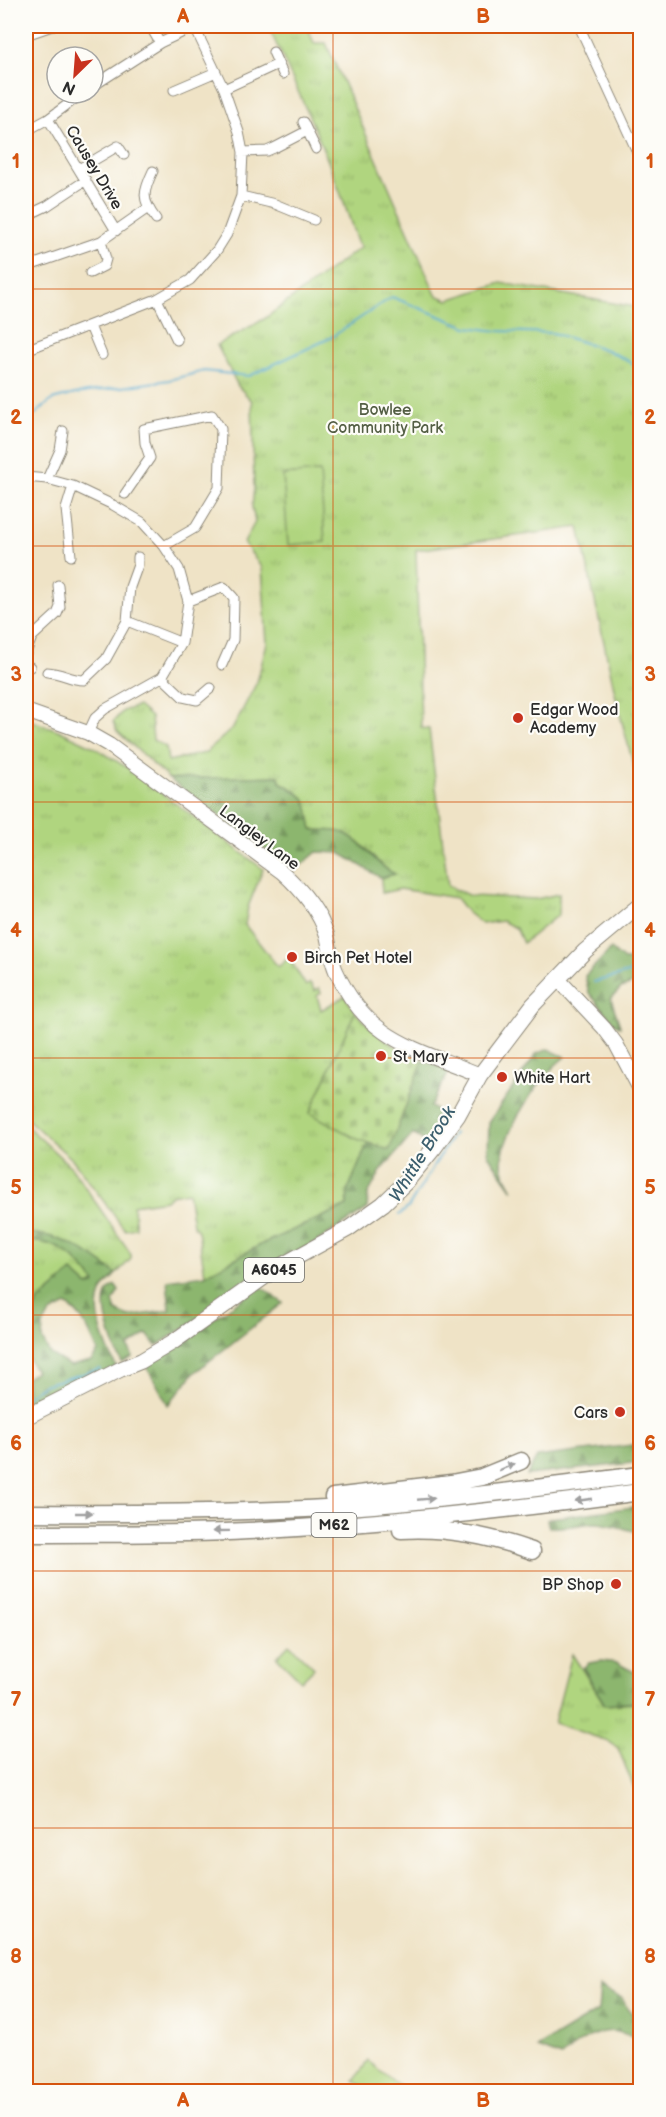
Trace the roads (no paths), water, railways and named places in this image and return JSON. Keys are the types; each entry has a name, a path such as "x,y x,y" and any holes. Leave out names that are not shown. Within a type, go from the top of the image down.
{"highway":[{"name":"M62","path":"180,1514 450,1483 482,1477 521,1461"},
{"name":"M62","path":"26,1513 180,1514 361,1506 532,1489 640,1475"},
{"name":"M62","path":"26,1534 246,1531 390,1521 531,1507 640,1492"},
{"name":"M62","path":"246,1531 301,1534 416,1529 498,1539 532,1551"}],"main road":[{"name":"A6045","path":"26,1417 40,1408 141,1361 172,1342 277,1268 367,1217 407,1181 434,1148 458,1115 480,1075 519,1021 585,951 640,905"}],"street":[{"path":"26,35 52,26"},
{"path":"150,26 160,43"},
{"path":"26,350 157,299 190,280 217,250 231,225 241,196 243,152 239,132 224,89 195,26 160,43 105,78"},
{"path":"579,26 640,158"},
{"path":"273,52 283,74"},
{"path":"224,89 278,64"},
{"path":"174,90 216,72"},
{"path":"26,131 66,105"},
{"name":"Causey Drive","path":"48,118 116,231"},
{"path":"243,152 274,148 305,126 316,149"},
{"path":"79,169 118,146 124,155"},
{"path":"153,171 144,190 148,208 156,219"},
{"path":"26,216 47,206 86,180"},
{"path":"241,196 274,204 314,220"},
{"path":"26,267 101,241 148,208"},
{"path":"292,224 297,213"},
{"path":"90,273 104,266 106,259 101,241"},
{"path":"157,299 168,331 177,340"},
{"path":"90,326 92,344 102,355"},
{"path":"125,494 150,458 145,443 144,429 212,415 221,429 219,488 195,528 164,546"},
{"path":"47,479 60,450 63,431"},
{"path":"26,477 47,479 73,486 142,522 164,546 179,569 188,601 182,643 162,677 105,709 95,718 88,733"},
{"path":"71,556 66,508 73,486"},
{"path":"47,672 62,672 73,680 84,680 106,658 127,621 130,587 138,565 138,557"},
{"path":"26,653 32,637 57,614 60,607 58,585"},
{"path":"188,601 224,587 234,598 232,640 222,665"},
{"path":"127,621 182,643"},
{"path":"162,677 183,697 197,700 211,688"},
{"name":"Langley Lane","path":"26,711 88,733 109,745 282,873 300,889 314,907 324,928 336,972 358,1008 378,1029 402,1044 480,1075"},
{"path":"558,979 616,1044 640,1089"}],"waterway":[{"path":"26,422 52,400 75,394 169,380 204,371 249,376 330,338 392,297 467,327 498,331 553,333 607,350 640,367"},
{"name":"Whittle Brook","path":"594,982 640,970"},
{"name":"Whittle Brook","path":"399,1215 408,1208 454,1133"},
{"name":"Whittle Brook","path":"26,1397 43,1385 100,1369"}],"place":[{"name":"Edgar Wood Academy","path":"518,718"},
{"name":"Birch Pet Hotel","path":"292,957"},
{"name":"St Mary","path":"381,1056"},
{"name":"White Hart","path":"502,1077"},
{"name":"Cars","path":"620,1412"},
{"name":"BP Shop","path":"616,1584"}],"park label":[{"name":"Bowlee Community Park","path":"385,418"}]}
